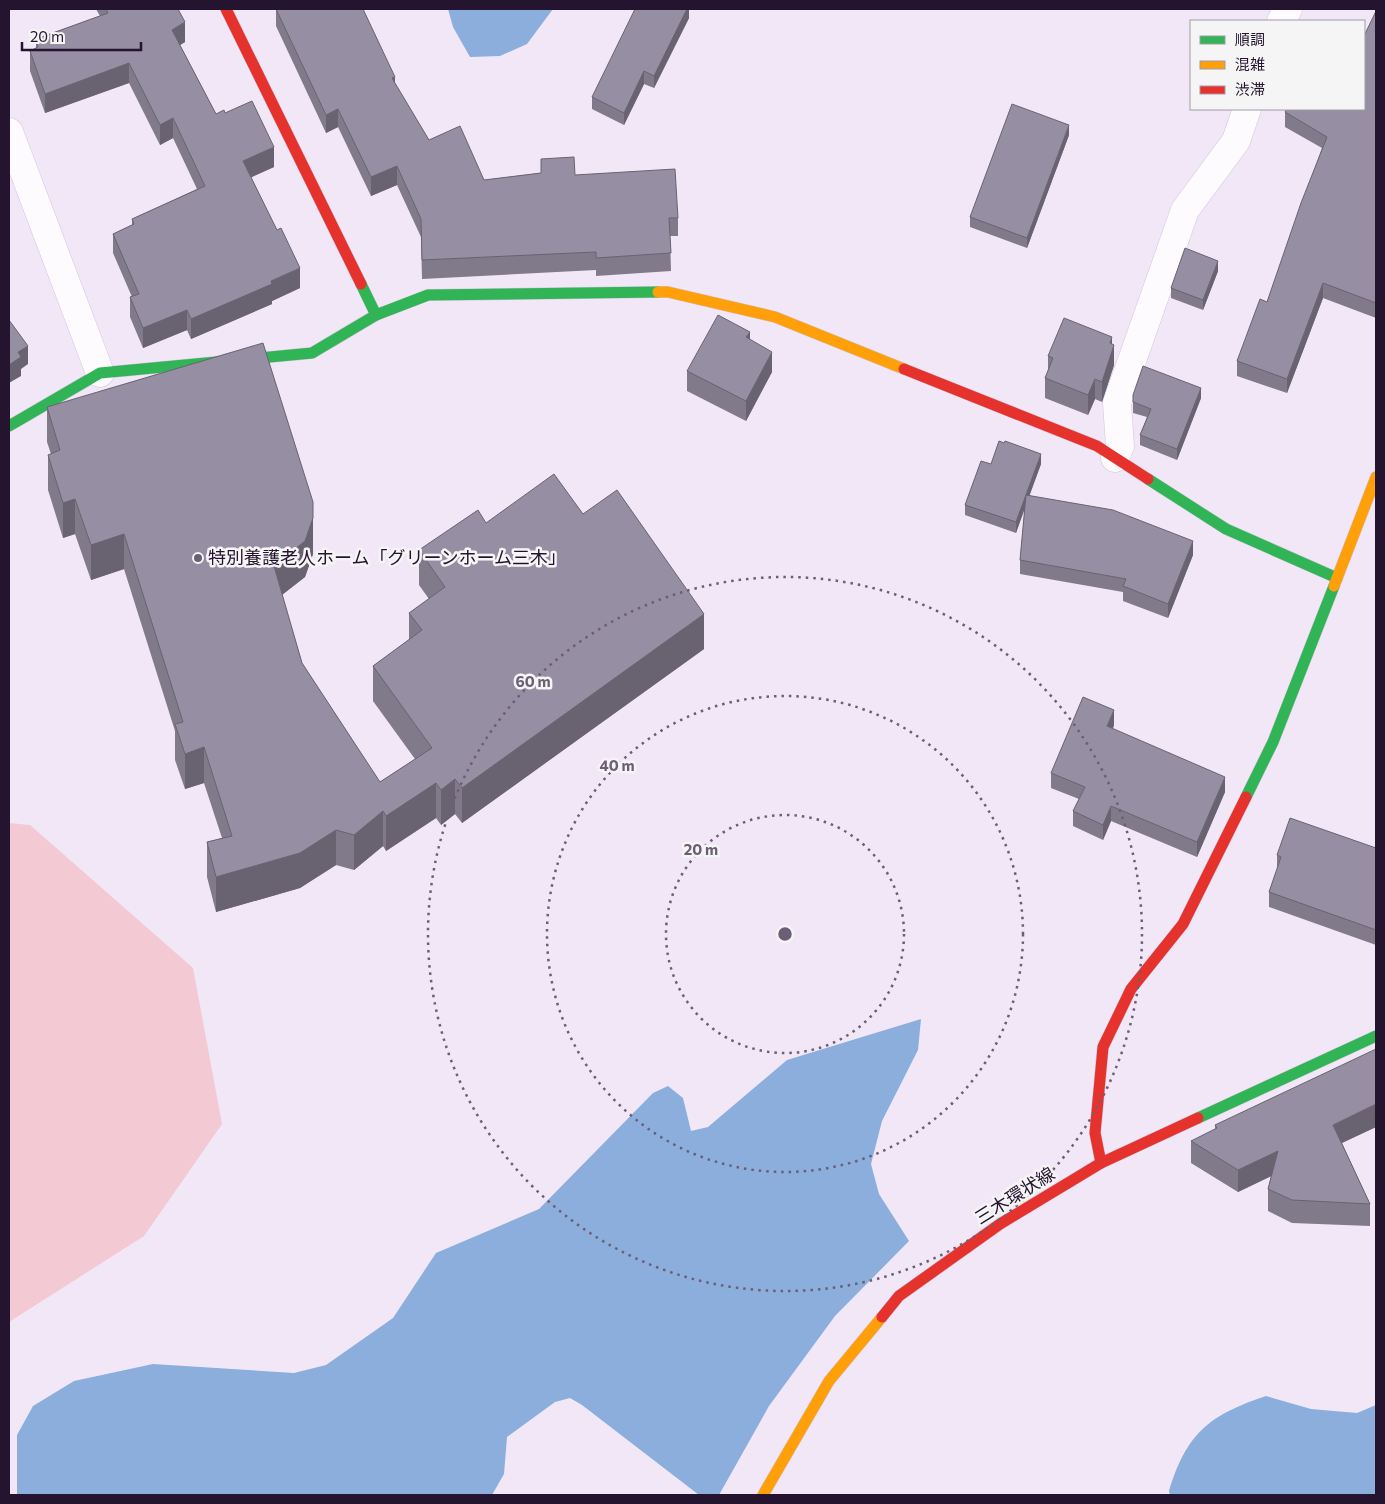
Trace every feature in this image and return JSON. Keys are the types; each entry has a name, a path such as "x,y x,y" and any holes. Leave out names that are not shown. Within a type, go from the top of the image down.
{"street":[{"path":"226,9 376,315"},
{"path":"1282,20 1288,9"},
{"path":"1115,458 1120,446 1117,403 1185,210 1236,141 1247,110"},
{"path":"9,132 100,374"},
{"path":"9,426 100,374 312,353 376,315 428,295 668,292 775,317 1097,446 1226,529 1337,578"},
{"path":"1101,1164 1095,1133 1103,1047 1132,990 1183,924 1273,742 1376,477"},
{"name":"三木環状線","path":"763,1495 829,1381 898,1296 1000,1224 1101,1164 1376,1036"}],"shaded area":[{"path":"9,823 30,825 193,968 222,1124 144,1236 9,1322"}],"water":[{"path":"448,9 553,9 527,44 500,56 470,57 453,27"},
{"path":"921,1019 918,1050 882,1121 871,1164 879,1194 909,1241 835,1316 769,1406 719,1495 699,1495 582,1405 570,1398 555,1402 507,1437 504,1474 492,1495 17,1495 17,1435 33,1406 74,1381 153,1364 294,1373 326,1365 393,1318 436,1253 539,1209 653,1093 668,1086 683,1098 691,1131 708,1127 787,1060"},
{"path":"1266,1396 1311,1409 1357,1413 1376,1405 1376,1495 1170,1495 1169,1491 1184,1454 1203,1428 1230,1411"}],"building":[{"path":"106,9 178,9 185,22 172,30 216,114 224,110 225,113 252,101 274,147 243,161 277,230 281,228 300,268 271,281 272,284 191,319 187,310 143,328 130,297 139,294 113,234 134,224 132,219 205,186 173,118 160,125 129,63 45,94 30,51 38,47 36,39 108,13"},
{"path":"276,9 363,9 395,77 392,78 429,140 460,126 484,180 541,173 541,159 574,157 575,175 675,169 678,218 669,218 671,253 596,258 596,252 422,260 421,219 397,166 371,177 338,109 326,115"},
{"path":"635,9 687,9 654,76 644,71 624,113 592,97"},
{"path":"1376,11 1376,303 1323,283 1287,379 1237,361 1260,299 1267,302 1301,203 1327,137 1285,112 1286,110 1365,110 1365,34"},
{"path":"1012,104 1069,125 1027,238 970,217"},
{"path":"1185,248 1218,261 1203,300 1171,288"},
{"path":"718,315 750,332 746,337 772,352 746,401 687,371"},
{"path":"1064,318 1112,337 1110,343 1114,345 1102,382 1095,379 1088,395 1045,378 1053,358 1048,356"},
{"path":"9,320 28,346 18,352 21,357 9,365"},
{"path":"263,343 313,502 313,518 305,541 274,566 302,663 380,782 432,748 373,666 422,630 409,613 445,587 419,550 478,510 486,523 554,474 583,514 617,490 704,614 462,788 455,779 441,790 436,783 386,816 383,811 354,835 336,830 300,853 216,877 207,842 232,836 204,747 185,754 175,724 183,722 124,534 91,545 75,499 63,503 48,455 60,450 47,407"},
{"path":"1143,366 1201,388 1177,449 1140,435 1151,409 1133,402 1133,395"},
{"path":"999,441 1004,443 1005,441 1041,454 1016,522 965,505 981,461 991,464"},
{"path":"1026,495 1113,510 1193,541 1168,604 1123,586 1126,579 1020,560"},
{"path":"1083,697 1114,710 1107,726 1225,777 1197,842 1111,806 1103,825 1073,811 1085,787 1051,773"},
{"path":"1290,818 1376,848 1376,930 1269,892 1281,857 1277,855"},
{"path":"1376,1049 1376,1104 1333,1125 1370,1204 1292,1200 1268,1189 1278,1151 1238,1170 1191,1141 1217,1128 1215,1125"}],"traffic: fast":[{"path":"9,426 100,373 312,353 376,315 361,284"},
{"path":"376,315 428,295 658,292"},
{"path":"1148,479 1226,529 1337,578"},
{"path":"1246,797 1273,742 1334,586"},
{"path":"1198,1118 1376,1036"}],"traffic: slow":[{"path":"658,292 668,292 775,317 904,369"},
{"path":"1334,586 1376,477"},
{"path":"763,1495 829,1381 882,1317"}],"traffic: jam":[{"path":"226,9 361,284"},
{"path":"904,369 1097,446 1148,479"},
{"path":"1101,1163 1095,1133 1103,1047 1131,989 1183,924 1246,797"},
{"path":"882,1317 899,1296 1000,1224 1101,1163 1198,1118"}],"place":[{"name":"特別養護老人ホーム「グリーンホーム三木」","path":"198,558"}]}
